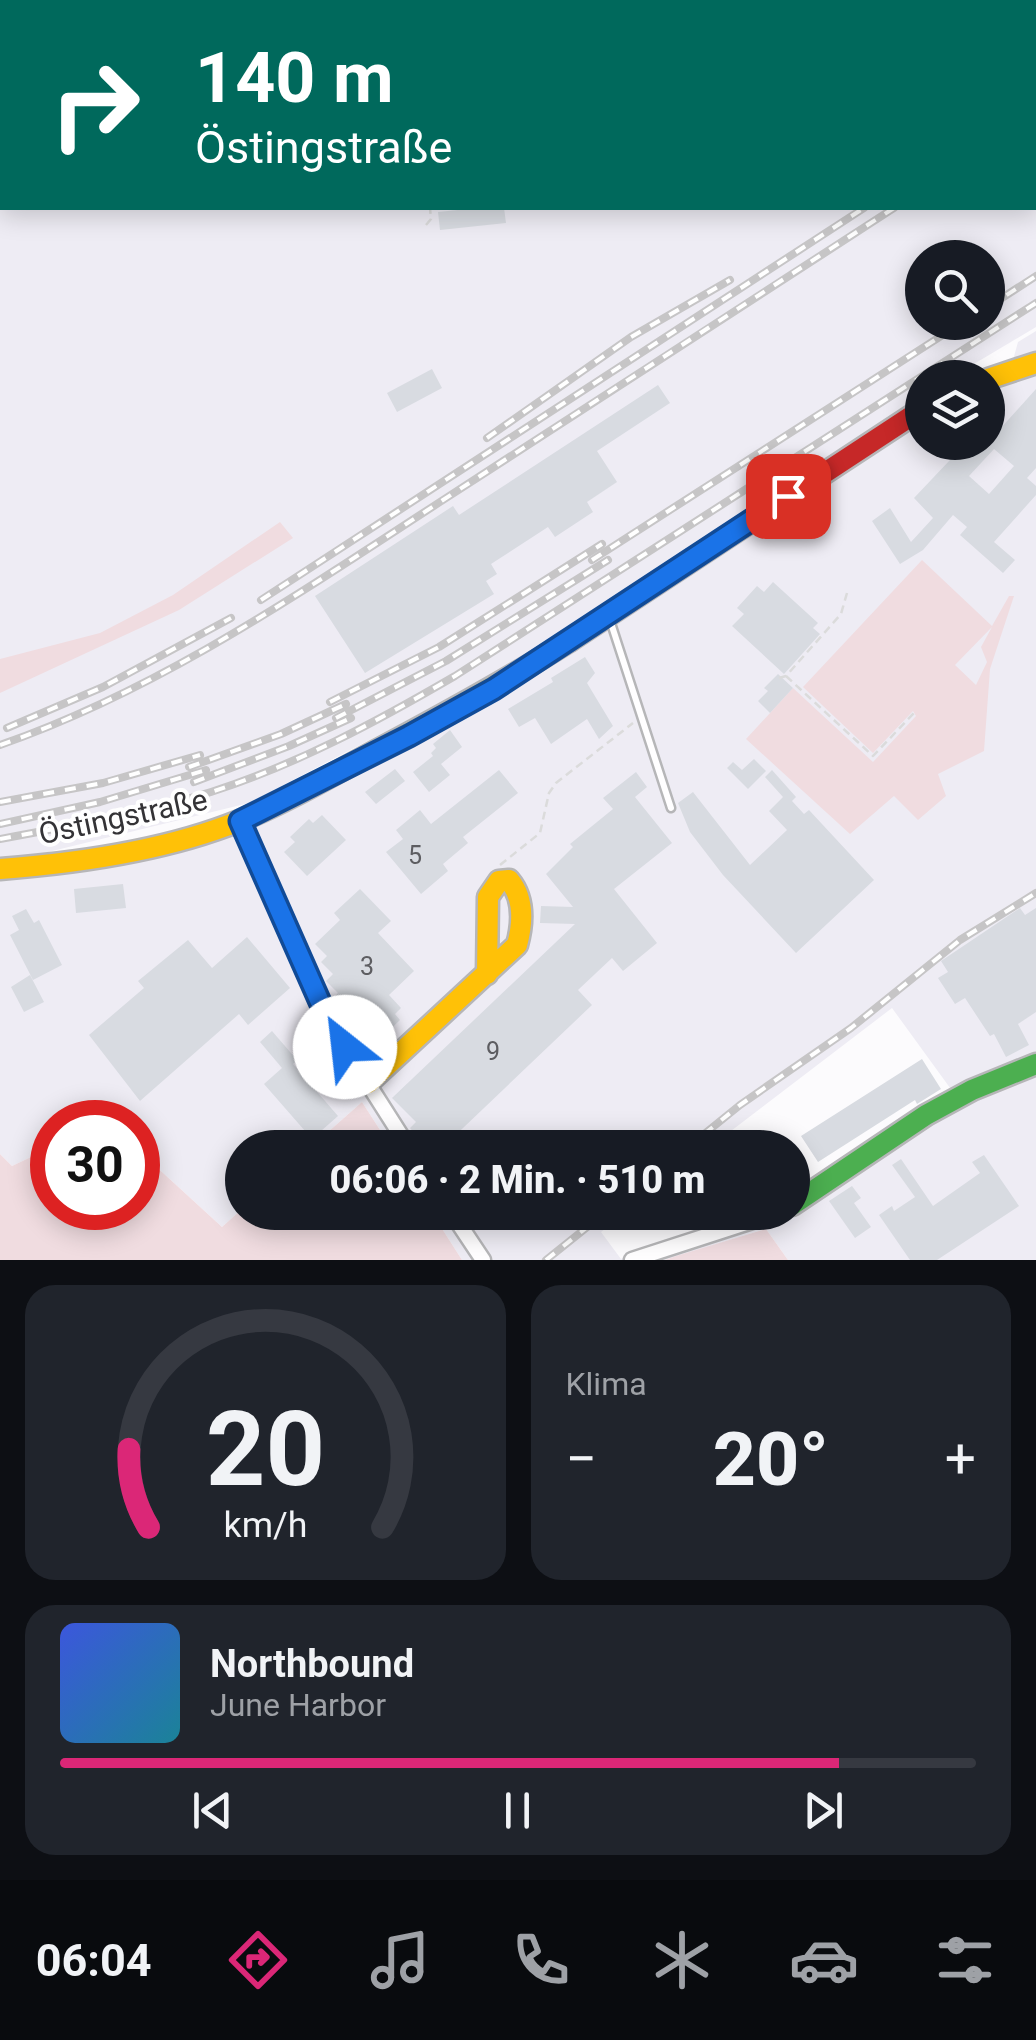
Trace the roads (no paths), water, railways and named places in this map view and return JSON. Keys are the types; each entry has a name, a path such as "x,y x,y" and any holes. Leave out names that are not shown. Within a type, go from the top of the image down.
{"street":[{"path":"1005,373 1036,363"},
{"name":"Östingstraße","path":"0,869 67,864 240,821 441,719 608,616 905,420"},
{"path":"240,821 330,1024 397,1130"},
{"path":"368,1084 487,974"},
{"path":"810,1193 926,1115 970,1091 1036,1064"},
{"path":"463,1230 482,1260"},
{"path":"632,1260 724,1230"}],"lane":[{"path":"608,616 672,808"}],"railway":[{"path":"261,600 861,210"},
{"path":"0,745 117,696 229,636 891,210"},
{"path":"1005,296 1036,276"},
{"path":"487,438 631,337 730,280"},
{"path":"0,839 133,813 211,792 275,769 366,726 455,676 1036,303"},
{"path":"592,560 935,340"},
{"path":"330,702 439,647 602,544"},
{"path":"336,718 446,661 608,560"},
{"path":"7,728 103,687 231,618"},
{"path":"189,767 281,734 346,704"},
{"path":"194,782 351,718"},
{"path":"0,802 103,783 200,755"},
{"path":"0,824 100,802 206,770"},
{"path":"709,1130 851,1028 960,940 1036,893"},
{"path":"546,1260 584,1230"}]}
